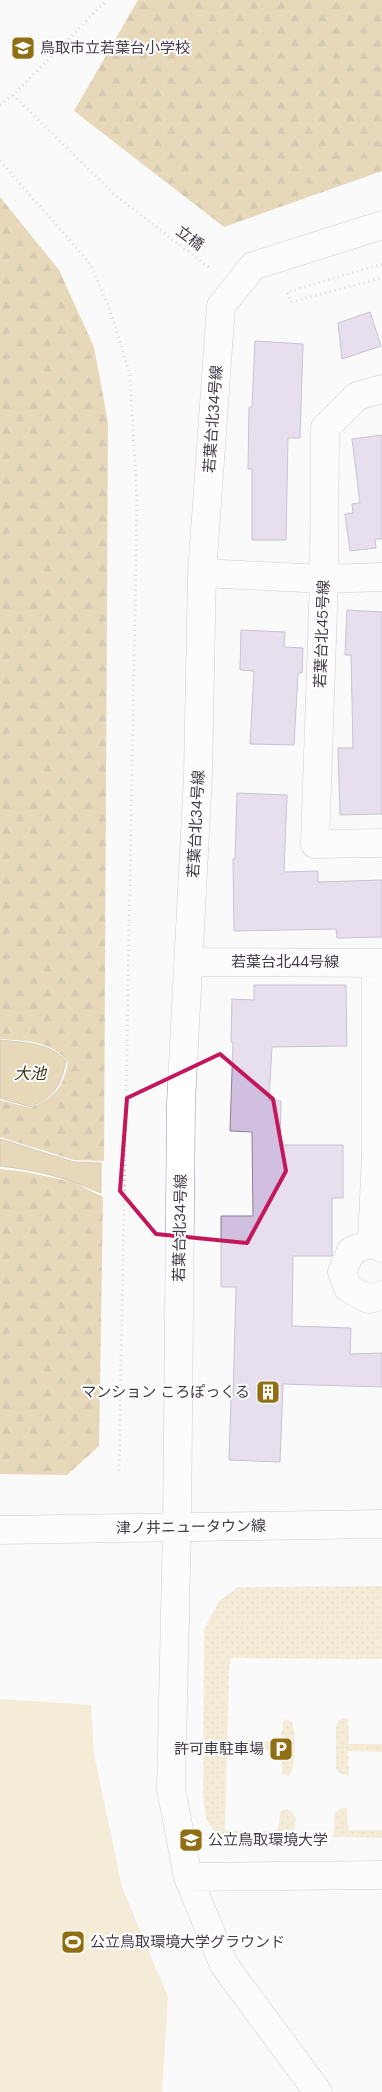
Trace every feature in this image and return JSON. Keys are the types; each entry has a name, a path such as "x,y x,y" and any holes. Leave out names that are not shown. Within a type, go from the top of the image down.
{"street":[{"name":"若葉台北34号線","path":"318,2092 224,1965 188,1877 171,1789 177,1528 181,1103 198,775 202,573 221,306 252,266 382,225"},
{"name":"若葉台北45号線","path":"382,389 357,396 325,428 324,579 315,844 382,842"},
{"path":"202,573 324,579 382,577"},
{"name":"若葉台北44号線","path":"189,962 379,963"},
{"path":"379,963 377,1246 351,1251 342,1272 348,1288 369,1299 382,1295"},
{"name":"津ノ井ニュータウン線","path":"0,1530 382,1524"},
{"path":"188,1877 382,1875"}],"path":[{"path":"0,105 107,0"},
{"name":"立橋","path":"12,95 116,196 216,272"},
{"path":"0,161 89,262 109,307 130,374 137,500 119,1474"},
{"path":"382,264 287,292 291,302 382,278"}],"highlighted area":[{"path":"220,1054 273,1099 286,1171 247,1243 156,1234 120,1191 127,1098"}],"shaded area":[{"path":"382,1586 382,1659 231,1658 229,1671 225,1830 277,1832 281,1811 284,1809 291,1811 296,1819 293,1838 217,1835 206,1819 203,1797 204,1629 219,1601 238,1587"},
{"name":"公立鳥取環境大学グラウンド","path":"0,1699 91,1705 94,1754 122,1887 168,1997 162,2092 0,2092"},
{"path":"343,1718 348,1719 349,1744 382,1744 382,1752 348,1751 349,1776 339,1773 336,1769 336,1727 338,1721"},
{"path":"284,1719 291,1721 295,1740 293,1765 289,1776 282,1774 282,1751 245,1748 246,1740 280,1742"},
{"path":"347,1808 348,1830 382,1830 382,1838 333,1837 335,1813 340,1809"}],"green space":[{"path":"138,0 382,0 382,171 224,227 74,111"},
{"path":"0,197 59,270 94,347 108,423 104,1161 74,1160 0,1137 0,1100 31,1108 39,1104 57,1091 68,1062 54,1049 46,1046 28,1041 0,1039"},
{"path":"0,1169 26,1172 73,1182 103,1197 99,1446 67,1475 0,1474"}],"water":[{"name":"大池","path":"0,1040 36,1044 52,1050 66,1061 59,1084 46,1099 31,1107 0,1098"},
{"path":"0,1139 74,1162 101,1163 101,1193 52,1175 0,1166"}],"building":[{"path":"370,312 381,346 342,359 338,323"},
{"path":"255,341 303,344 300,438 288,438 286,540 252,540 252,469 248,469 249,407 252,407"},
{"path":"382,435 382,539 375,539 376,548 350,551 345,514 353,513 352,504 360,503 352,439"},
{"path":"347,610 382,612 382,814 340,815 338,748 353,748 351,655 345,655"},
{"path":"241,630 285,632 284,647 303,648 302,673 298,673 294,745 250,744 254,671 240,670"},
{"path":"237,793 287,795 284,872 318,871 318,882 382,880 382,937 337,938 336,929 234,931 233,859 235,859"},
{"path":"254,985 346,985 347,1046 272,1047 269,1100 281,1101 280,1145 343,1145 343,1198 332,1198 332,1256 293,1256 292,1326 351,1328 350,1354 382,1353 382,1387 283,1384 280,1462 229,1460 236,1287 221,1287 221,1216 253,1216 252,1132 230,1131 233,1042 231,1042 232,999 254,1000"}],"place":[{"name":"鳥取市立若葉台小学校","path":"23,48"},
{"name":"マンション ころぽっくる","path":"268,1392"},
{"name":"許可車駐車場","path":"281,1749"},
{"name":"公立鳥取環境大学","path":"191,1840"},
{"name":"公立鳥取環境大学グラウンド","path":"73,1942"}]}
